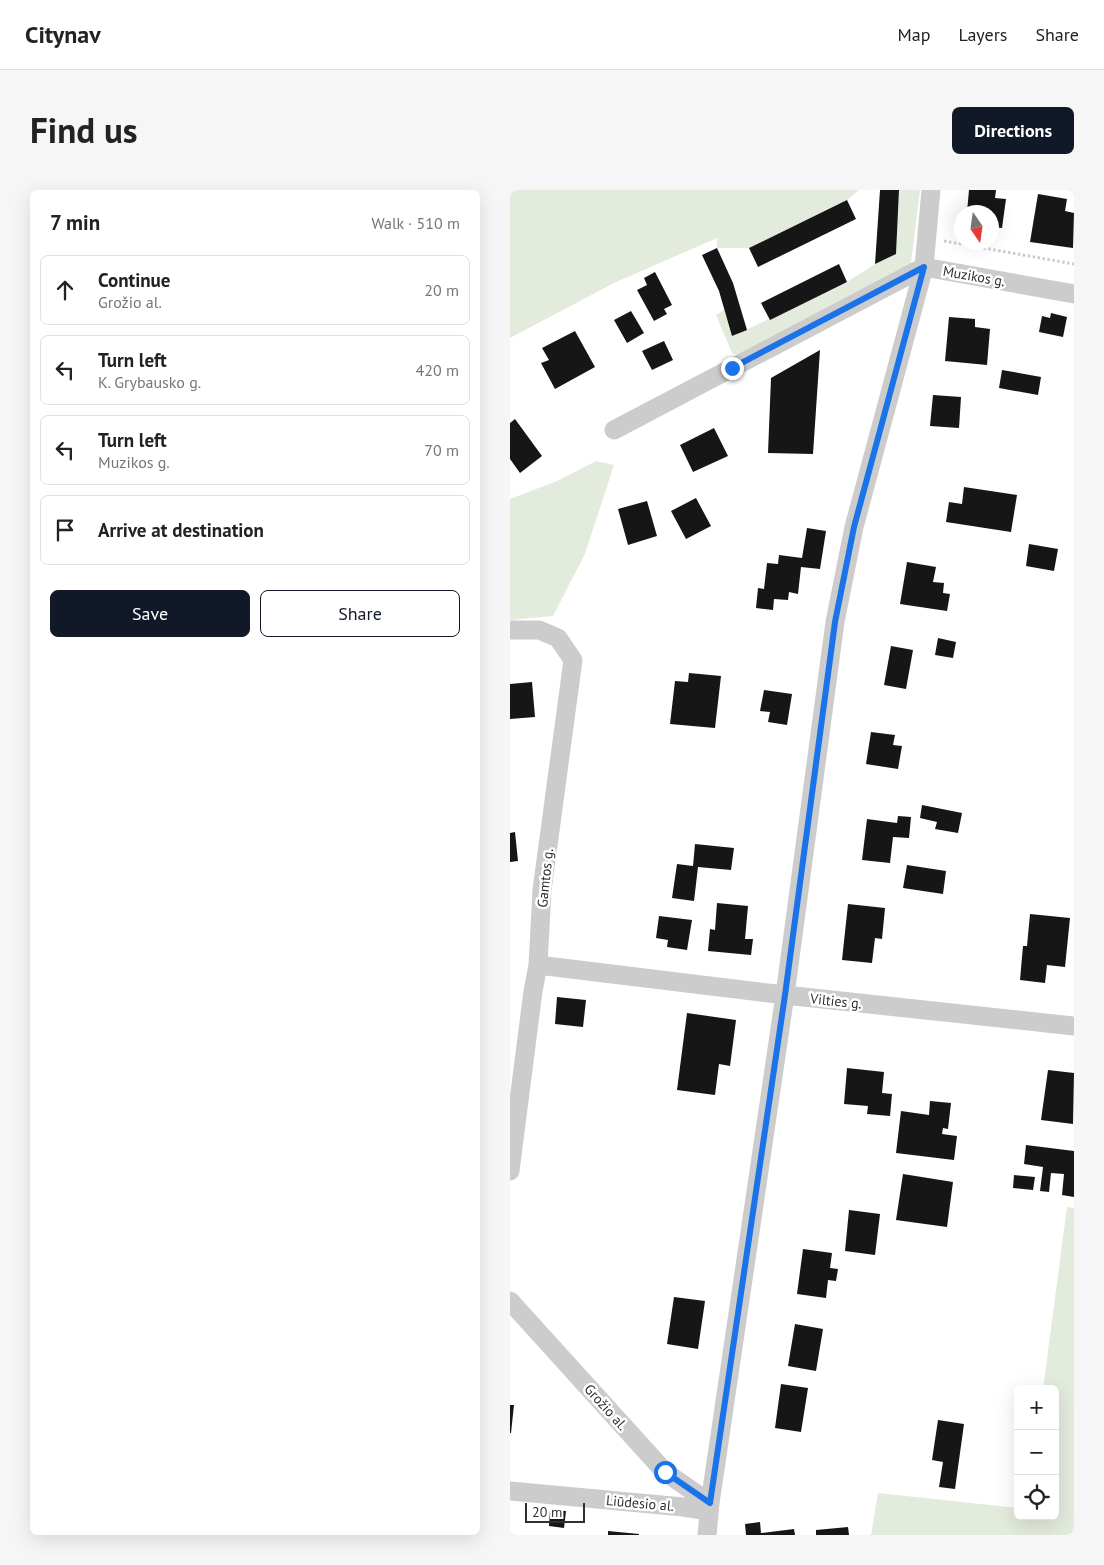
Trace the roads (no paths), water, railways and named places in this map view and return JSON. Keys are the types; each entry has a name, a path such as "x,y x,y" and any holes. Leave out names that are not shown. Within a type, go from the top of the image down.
{"street":[{"path":"707,1535 785,995 835,622 854,527 924,267 931,190"},
{"name":"Muzikos g.","path":"614,430 924,267 1074,294"},
{"name":"Gamtos g.","path":"510,630 539,630 558,638 573,660 542,890 538,965 510,1171"},
{"name":"Vilties g.","path":"538,965 785,995 1074,1026"},
{"name":"Grožio al.","path":"510,1301 665,1472 710,1507"},
{"name":"Liūdesio al.","path":"510,1491 710,1507"}]}
